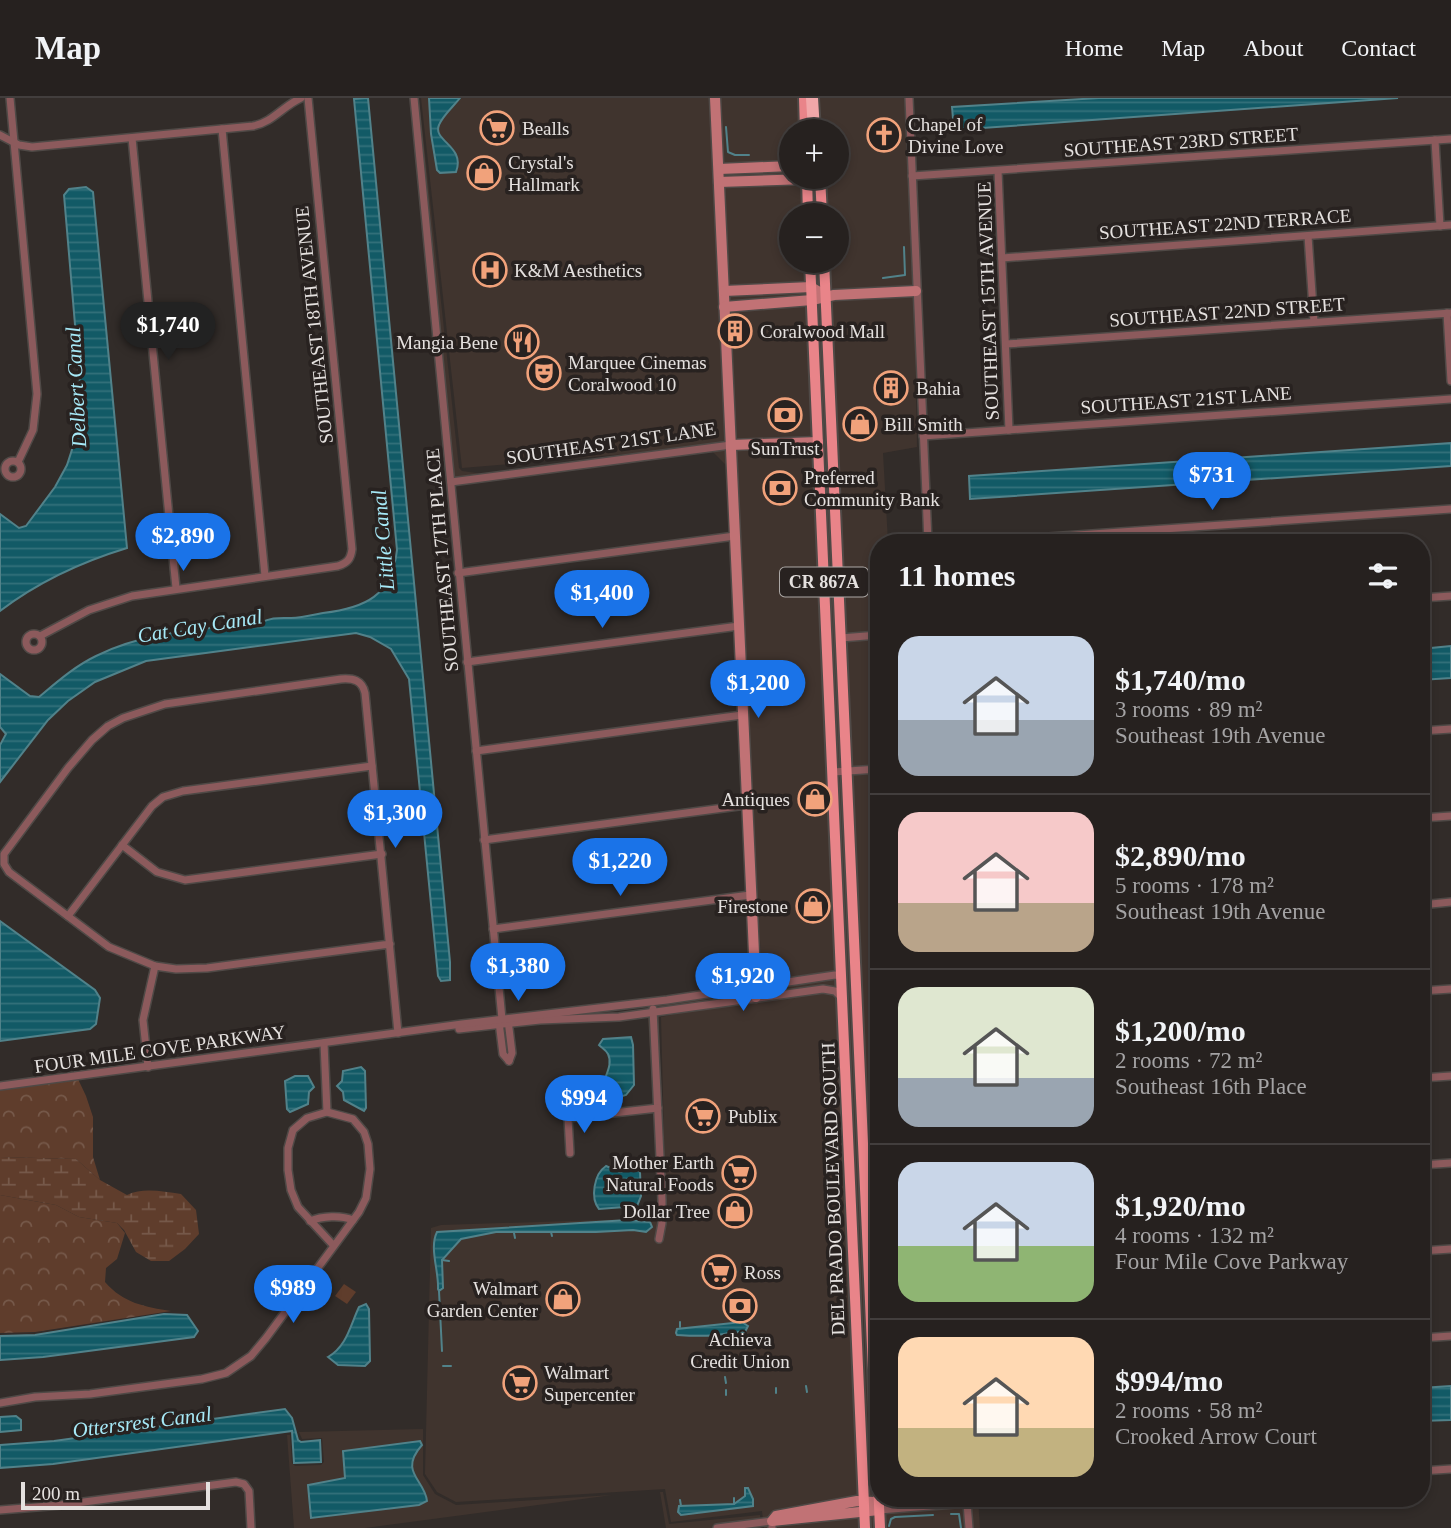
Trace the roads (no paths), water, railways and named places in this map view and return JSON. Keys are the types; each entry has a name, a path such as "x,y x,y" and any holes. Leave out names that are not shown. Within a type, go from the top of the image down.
{"highway":[{"path":"815,98 816,119"}],"main road":[{"path":"804,98 805,119"},
{"name":"DEL PRADO BOULEVARD SOUTH","path":"810,273 866,1528"},
{"name":"DEL PRADO BOULEVARD SOUTH","path":"825,273 870,1261"},
{"path":"818,442 827,456 828,486 835,508"},
{"path":"824,569 830,589 833,628 841,638"},
{"path":"842,977 849,989 852,1046 860,1070"},
{"path":"855,1296 863,1324 864,1362 870,1368"},
{"path":"859,1378 867,1393 870,1435"},
{"name":"DEL PRADO BOULEVARD SOUTH","path":"879,1507 880,1528"}],"street":[{"path":"10,98 37,394 33,430 18,462"},
{"path":"0,135 15,143 32,147 222,129 262,124 301,98"},
{"name":"SOUTHEAST 18TH AVENUE","path":"265,576 342,565 349,558 352,549 308,98"},
{"name":"SOUTHEAST 17TH PLACE","path":"414,98 503,1021"},
{"path":"715,98 756,992"},
{"path":"909,98 929,534"},
{"path":"40,636 103,604 132,596 265,576 222,129"},
{"path":"132,138 176,588"},
{"name":"SOUTHEAST 23RD STREET","path":"912,176 1451,139"},
{"path":"1435,140 1440,226"},
{"path":"719,169 779,166"},
{"name":"SOUTHEAST 15TH AVENUE","path":"998,171 1009,430"},
{"path":"719,182 779,179"},
{"name":"SOUTHEAST 22ND TERRACE","path":"1002,258 1451,225"},
{"path":"1308,236 1314,322"},
{"path":"724,291 811,287 826,296"},
{"path":"724,307 812,300 826,296 916,291"},
{"path":"1449,313 1451,381"},
{"name":"SOUTHEAST 22ND STREET","path":"1006,344 1449,313"},
{"name":"SOUTHEAST 21ST LANE","path":"923,436 1451,399"},
{"name":"SOUTHEAST 21ST LANE","path":"451,482 731,445 818,442"},
{"path":"1090,534 1451,509"},
{"path":"458,573 735,536"},
{"path":"1430,597 1451,596"},
{"path":"467,662 739,626"},
{"path":"841,638 870,636"},
{"path":"390,944 213,968 155,966 119,953 12,874 3,861 6,850 71,765 97,735 123,718 165,704 341,679 359,682 365,693 382,854 398,1032"},
{"path":"476,751 742,715"},
{"path":"1430,730 1451,729"},
{"path":"68,916 152,806 172,794 372,766"},
{"path":"833,772 870,770"},
{"path":"484,840 746,805"},
{"path":"1430,817 1451,816"},
{"path":"122,845 157,872 185,880 382,854"},
{"path":"493,929 750,895"},
{"path":"1430,904 1451,902"},
{"path":"148,1067 143,1020 155,966"},
{"name":"FOUR MILE COVE PARKWAY","path":"503,1021 619,1017 835,975 842,977"},
{"name":"FOUR MILE COVE PARKWAY","path":"0,1086 398,1032 653,1001 829,989 839,994 843,1000"},
{"path":"1430,990 1451,989"},
{"path":"653,1001 662,1200 659,1239"},
{"path":"324,1043 327,1112"},
{"path":"1430,1077 1451,1076"},
{"path":"570,1153 568,1118 658,1108"},
{"path":"0,1403 202,1379 226,1373 245,1362 334,1246 366,1198 369,1186 367,1139 362,1128 353,1119 327,1112 302,1121 293,1130 288,1143 291,1190 298,1207 334,1246"},
{"path":"1430,1164 1451,1163"},
{"path":"310,1221 343,1217 353,1220"},
{"path":"1430,1250 1451,1249"},
{"path":"1430,1337 1451,1336"},
{"path":"1430,1470 1451,1469"},
{"path":"0,1510 61,1505 236,1482 244,1484 248,1491 251,1528"},
{"path":"717,1528 772,1525 776,1516 807,1509 864,1506 870,1503"},
{"path":"877,1507 879,1510 917,1507"},
{"path":"967,1507 969,1528"}],"water":[{"path":"368,98 450,962 450,980 441,981 438,976 409,679 391,649 370,637 356,633 146,661 95,682 68,701 48,720 0,782 0,745 6,734 0,727 0,674 30,696 39,697 96,656 135,641 176,632 260,623 275,618 303,617 352,608 374,597 389,579 397,550 354,99"},
{"path":"429,98 460,98 443,118 438,131 457,156 456,172 440,173 437,170"},
{"path":"1099,98 1398,98 954,130 952,107"},
{"path":"86,187 93,192 127,548 60,574 0,611 0,514 19,528 26,526 55,487 67,465 79,428 82,407 64,195 69,189"},
{"path":"1451,443 1451,466 970,499 969,476"},
{"path":"1451,646 1451,678 1430,679 1430,648"},
{"path":"0,921 95,990 100,998 96,1024 90,1029 0,1041"},
{"path":"631,1037 634,1085 626,1095 610,1100 603,1090 610,1060 599,1045 603,1039"},
{"path":"361,1067 365,1071 364,1111 344,1100 343,1092 337,1086 342,1081 343,1071"},
{"path":"295,1076 308,1076 314,1087 309,1092 308,1104 290,1112 287,1109 285,1081"},
{"path":"606,1166 620,1172 633,1168 640,1172 641,1196 637,1206 599,1209 595,1199 595,1186"},
{"path":"628,1220 650,1222 652,1227 646,1232 496,1232 461,1239 442,1260 443,1288 439,1291 438,1289 434,1252 437,1232"},
{"path":"366,1304 369,1309 370,1361 365,1366 338,1365 328,1357 344,1341 359,1307"},
{"path":"164,1314 187,1315 198,1331 194,1337 0,1360 0,1336 35,1335"},
{"path":"742,1322 748,1326 745,1332 700,1336 676,1333 677,1329"},
{"path":"1451,1386 1451,1420 1430,1421 1430,1387"},
{"path":"285,1409 292,1418 298,1440 320,1440 321,1462 294,1463 292,1431 53,1464 0,1468 0,1445 54,1441"},
{"path":"16,1416 21,1420 21,1430 0,1432 0,1417"},
{"path":"420,1441 422,1445 412,1462 427,1501 419,1505 311,1518 308,1485 345,1478 343,1451"},
{"path":"745,1488 748,1488 753,1499 753,1506 681,1515 678,1512 679,1506 734,1504 745,1496"}],"waterway":[{"path":"726,127 728,152 749,155"},
{"path":"883,278 905,275 904,247"},
{"path":"551,1232 552,1236"},
{"path":"514,1233 515,1238"},
{"path":"442,1260 449,1261"},
{"path":"439,1291 442,1351"},
{"path":"680,1322 680,1327"},
{"path":"443,1366 451,1366"},
{"path":"725,1377 726,1383"},
{"path":"806,1386 807,1392"},
{"path":"776,1388 776,1393"},
{"path":"726,1390 726,1395"},
{"path":"734,1498 734,1504"},
{"path":"680,1500 681,1506"},
{"path":"951,1514 959,1514 961,1528"},
{"path":"889,1526 891,1519 895,1517 933,1515"}],"place":[{"name":"Bealls","path":"497,128"},
{"name":"Chapel of Divine Love","path":"884,135"},
{"name":"Crystal's Hallmark","path":"484,173"},
{"name":"K&M Aesthetics","path":"490,270"},
{"name":"Coralwood Mall","path":"735,331"},
{"name":"Mangia Bene","path":"522,342"},
{"name":"Marquee Cinemas Coralwood 10","path":"544,373"},
{"name":"Bahia","path":"891,388"},
{"name":"SunTrust","path":"785,415"},
{"name":"Bill Smith","path":"860,424"},
{"name":"Preferred Community Bank","path":"780,488"},
{"name":"Antiques","path":"815,799"},
{"name":"Firestone","path":"813,906"},
{"name":"Publix","path":"703,1116"},
{"name":"Mother Earth Natural Foods","path":"739,1173"},
{"name":"Dollar Tree","path":"735,1211"},
{"name":"Ross","path":"719,1272"},
{"name":"Walmart Garden Center","path":"563,1299"},
{"name":"Achieva Credit Union","path":"740,1306"},
{"name":"Walmart Supercenter","path":"520,1383"}],"water label":[{"name":"Delbert Canal","path":"76,387"},
{"name":"Little Canal","path":"383,540"},
{"name":"Cat Cay Canal","path":"200,626"},
{"name":"Ottersrest Canal","path":"142,1422"}]}
